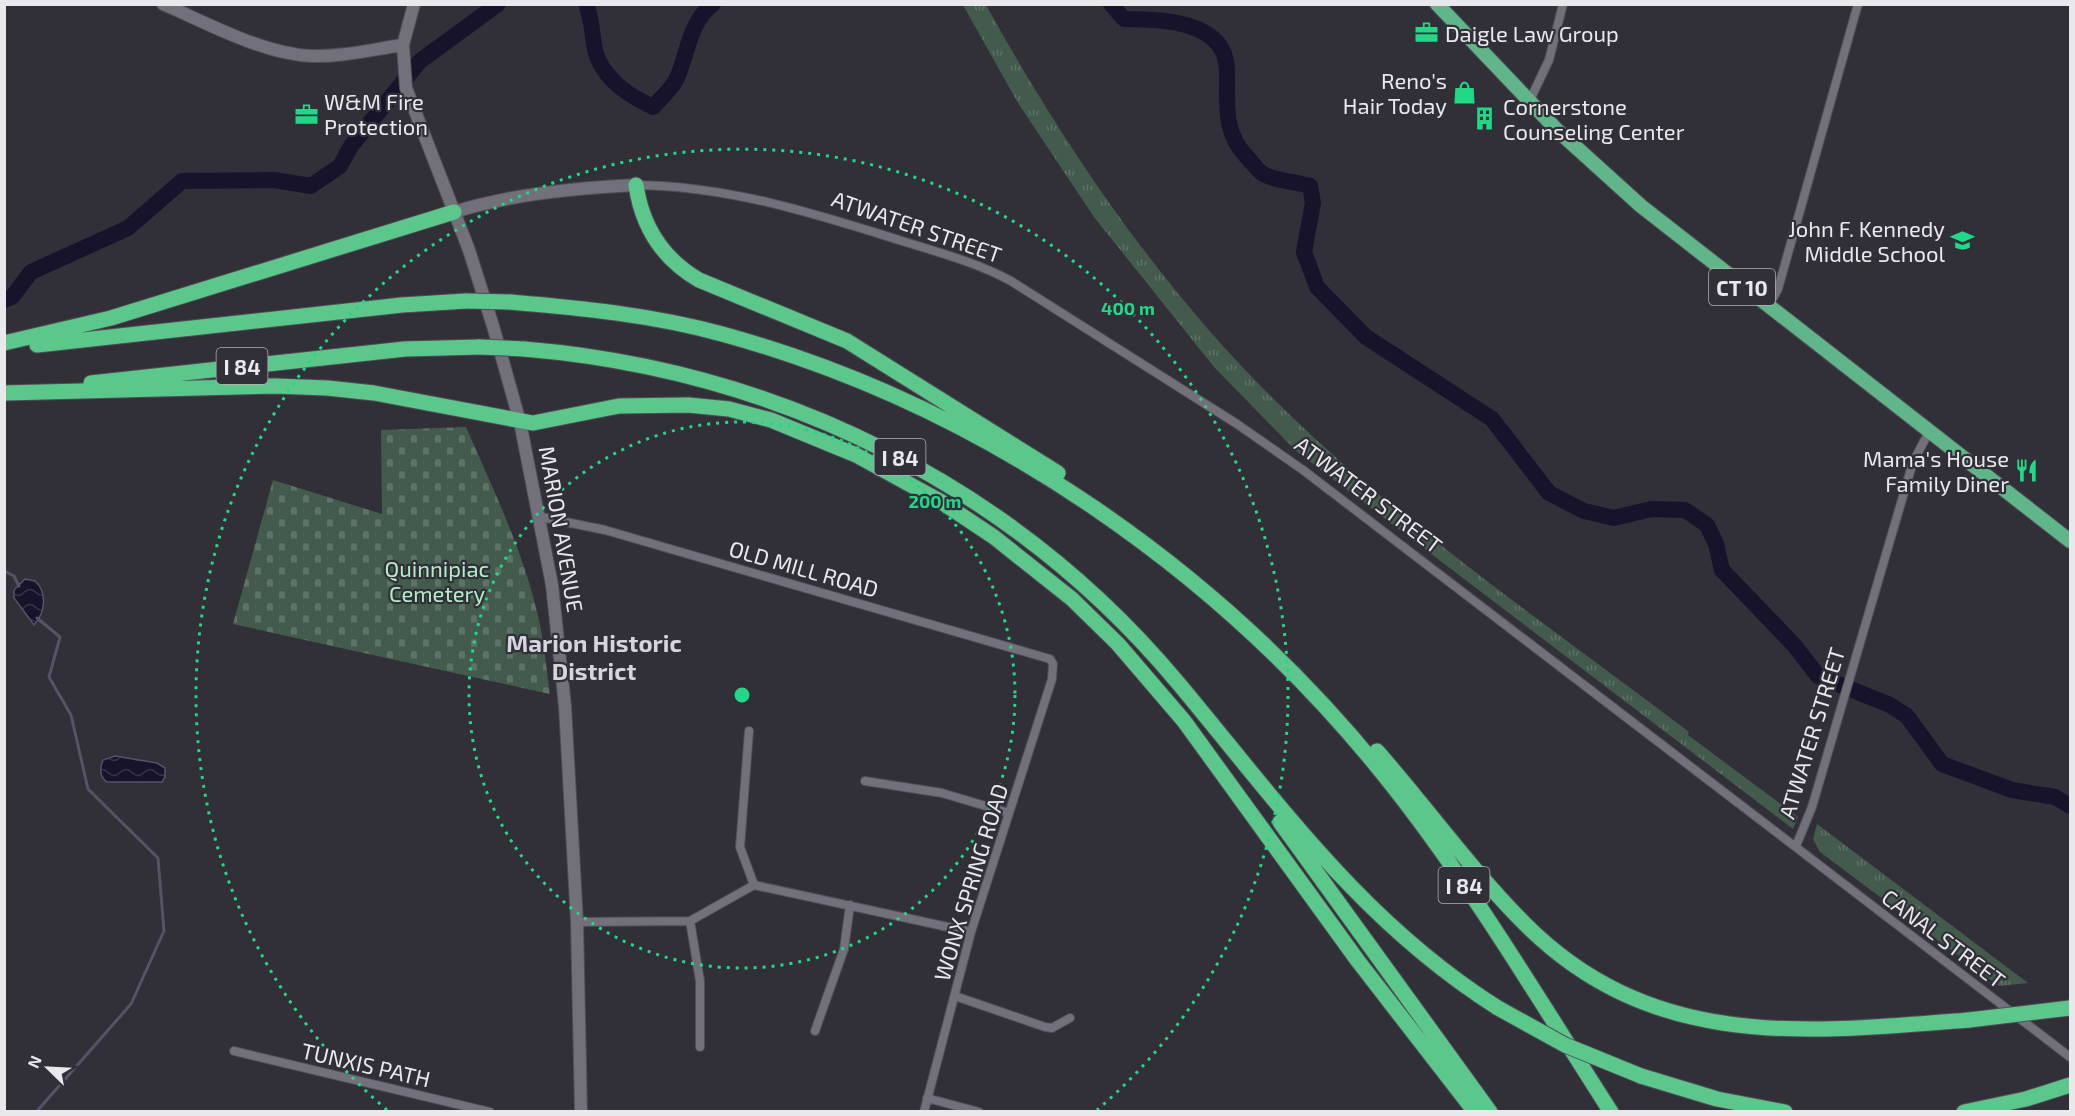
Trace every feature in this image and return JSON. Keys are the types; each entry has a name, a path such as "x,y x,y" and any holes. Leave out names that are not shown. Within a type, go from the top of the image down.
{"highway":[{"name":"CT 10","path":"1437,4 1529,102 1625,192 1768,307 2070,541"},
{"path":"636,185 641,209 654,238 685,272 699,280 847,341 1076,486 1143,544"},
{"path":"4,343 102,321 454,212"},
{"name":"I 84","path":"4,348 402,305 466,301 510,302 616,313 686,325 755,344 822,367 886,393 975,437 1061,487 1143,544 1221,607 1294,675 1361,748 1429,834 1611,1112"},
{"name":"I 84","path":"4,392 405,349 480,346 525,349 643,365 739,389 832,424 913,464 988,510 1059,563 1132,632 1199,710 1490,1112"},
{"path":"4,392 275,386 327,387 382,395 520,422 541,422 596,409 642,404 688,405 751,414 794,428 856,455 940,501 994,537 1071,599 1118,644 1165,696 1358,961 1475,1112"},
{"path":"1294,675 1365,737 1525,924 1561,955 1622,993 1695,1019 1743,1028 1798,1030 1969,1020 2070,1008"},
{"path":"1199,710 1311,845 1369,907 1432,962 1498,1008 1565,1045 1641,1076 1692,1093 1785,1112"},
{"path":"1964,1112 2063,1088"}],"main road":[{"path":"163,4 265,46 295,54 328,55 404,45"},
{"name":"MARION AVENUE","path":"414,4 404,45 406,86 419,127 481,286 520,422 541,517 560,646 577,922 581,1112"},
{"name":"ATWATER STREET","path":"454,212 520,198 636,185"}],"street":[{"path":"1529,102 1549,60 1563,4"},
{"path":"1768,307 1778,289 1858,4"},
{"name":"ATWATER STREET","path":"636,185 701,189 772,202 970,263 1011,281 1270,446 1796,846 1804,832 1913,462 1929,432"},
{"name":"OLD MILL ROAD","path":"541,517 605,530 1045,655 1053,664"},
{"name":"WONX SPRING ROAD","path":"924,1112 971,932 1052,679 1053,664"},
{"path":"749,731 740,848 754,885"},
{"path":"865,782 942,793 1009,813"},
{"name":"CANAL STREET","path":"1796,846 2070,1057"},
{"path":"577,922 690,921 754,885 971,932"},
{"path":"815,1031 844,949 850,904"},
{"path":"690,921 700,981 700,1047"},
{"path":"955,996 1045,1027 1052,1028 1070,1018"},
{"name":"TUNXIS PATH","path":"234,1051 490,1112"},
{"path":"927,1098 979,1112"}],"green space":[{"path":"963,5 986,5 1051,115 1123,222 1203,323 1291,416 1435,541 1798,817 1793,829 1296,451 1214,367 1094,217 1018,103"},
{"name":"Quinnipiac Cemetery","path":"466,427 506,518 531,588 541,632 550,694 233,624 273,480 382,514 381,430"},
{"path":"1817,824 2028,983 1999,986 1820,852 1813,839"}],"water":[{"path":"25,579 35,581 42,591 43,609 34,625 14,598 14,590"},
{"path":"115,756 157,763 165,768 165,777 162,782 107,782 101,775 102,763 103,760"}],"waterway":[{"path":"4,300 12,297 31,272 128,228 182,181 274,180 311,186 340,166 351,146 420,61 498,4"},
{"path":"586,4 594,47 603,68 621,88 653,107 675,82 694,29 705,11 713,4"},
{"path":"1111,4 1124,19 1155,20 1189,26 1216,41 1224,53 1227,70 1228,115 1238,146 1262,174 1310,186 1313,203 1304,252 1317,287 1366,337 1492,419 1549,493 1584,511 1614,518 1651,509 1685,510 1707,525 1716,544 1722,570 1794,645 1818,676 1890,705 1907,716 1942,764 2012,790 2055,797 2070,806"},
{"path":"4,571 14,576 19,586"},
{"path":"37,618 60,637 49,677 71,715 88,789 158,858 164,931 131,1004 38,1110"}],"place":[{"name":"Daigle Law Group","path":"1427,33"},
{"name":"Reno's Hair Today","path":"1465,93"},
{"name":"W&M Fire Protection","path":"306,114"},
{"name":"Cornerstone Counseling Center","path":"1485,119"},
{"name":"John F. Kennedy Middle School","path":"1963,241"},
{"name":"Mama's House Family Diner","path":"2027,471"}],"district":[{"name":"Marion Historic District","path":"594,656"}]}
